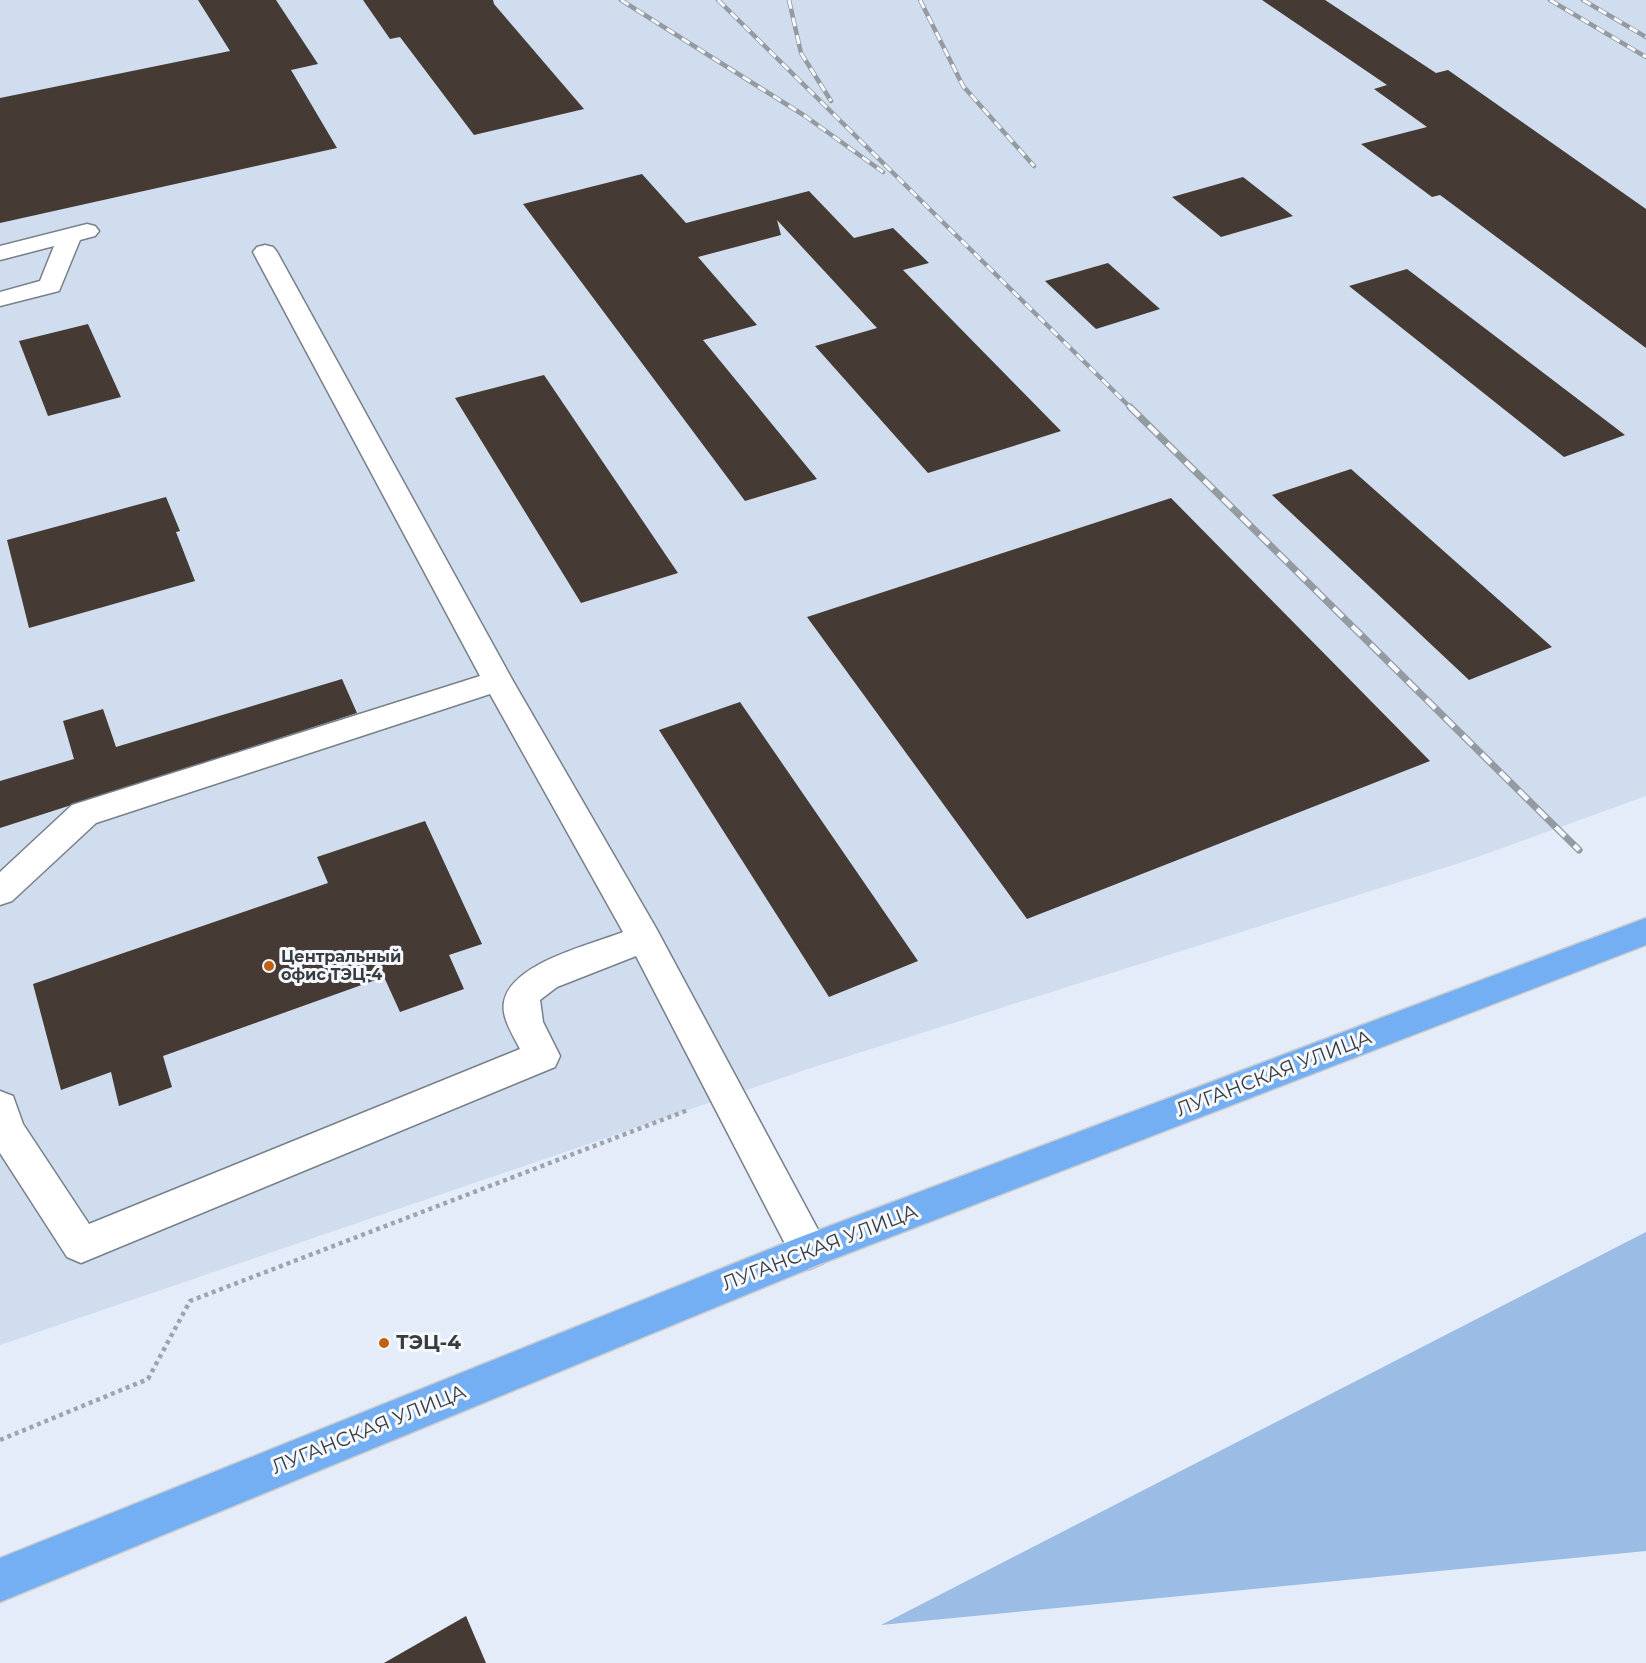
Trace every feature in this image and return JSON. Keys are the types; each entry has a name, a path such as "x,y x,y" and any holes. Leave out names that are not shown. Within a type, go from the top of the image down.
{"highway":[{"name":"ЛУГАНСКАЯ УЛИЦА","path":"0,1580 809,1251 1646,931"}],"lane":[{"path":"0,253 79,233 50,286 0,299"},
{"path":"265,252 498,681 644,938 809,1251"},
{"path":"0,892 84,813 498,681"},
{"path":"0,1107 5,1130 81,1245 542,1056 520,1008 521,995 538,980 644,938"}],"path":[{"path":"0,1440 148,1379 190,1301 633,1129 697,1107"}],"shaded area":[{"path":"0,0 1646,0 1646,796 1469,860 814,1067 0,1345"},
{"path":"1646,1232 1646,1551 881,1625"}],"building":[{"path":"198,0 276,0 318,64 291,70 337,148 0,223 0,98 230,51"},
{"path":"363,0 493,0 584,109 474,135 400,37 390,39"},
{"path":"1262,0 1325,0 1436,73 1448,70 1646,209 1646,348 1440,195 1432,197 1361,144 1427,127 1374,89 1387,85"},
{"path":"642,174 686,223 809,191 854,238 893,228 929,263 903,270 1061,431 928,473 815,346 877,328 777,220 781,235 698,257 757,325 703,340 817,479 745,501 523,204"},
{"path":"1243,177 1293,216 1221,237 1172,197"},
{"path":"1108,263 1160,309 1096,329 1045,281"},
{"path":"1407,269 1625,435 1564,457 1349,286"},
{"path":"88,324 121,397 48,416 19,341"},
{"path":"544,375 678,573 581,603 455,398"},
{"path":"1351,469 1552,647 1469,680 1272,495"},
{"path":"166,497 180,531 176,532 195,581 29,628 7,540"},
{"path":"1171,498 1430,761 1027,919 807,617"},
{"path":"342,679 357,713 0,828 0,781 74,759 63,721 103,709 116,747"},
{"path":"740,702 918,961 829,997 659,730"},
{"name":"Центральный офис ТЭЦ-4","path":"425,821 482,944 449,955 464,989 400,1012 384,977 163,1056 172,1087 119,1106 111,1072 61,1090 33,984 328,883 317,857"},
{"path":"466,1616 486,1663 384,1663"}],"railway":[{"path":"621,0 805,116 883,172"},
{"path":"718,0 1132,409"},
{"path":"789,0 801,53 831,101"},
{"path":"920,0 963,86 1034,166"},
{"path":"1550,0 1646,57"},
{"path":"1583,0 1646,37"},
{"path":"1130,407 1579,850"}],"place":[{"name":"Центральный офис ТЭЦ-4","path":"269,966"},
{"name":"ТЭЦ-4","path":"384,1343"}]}
